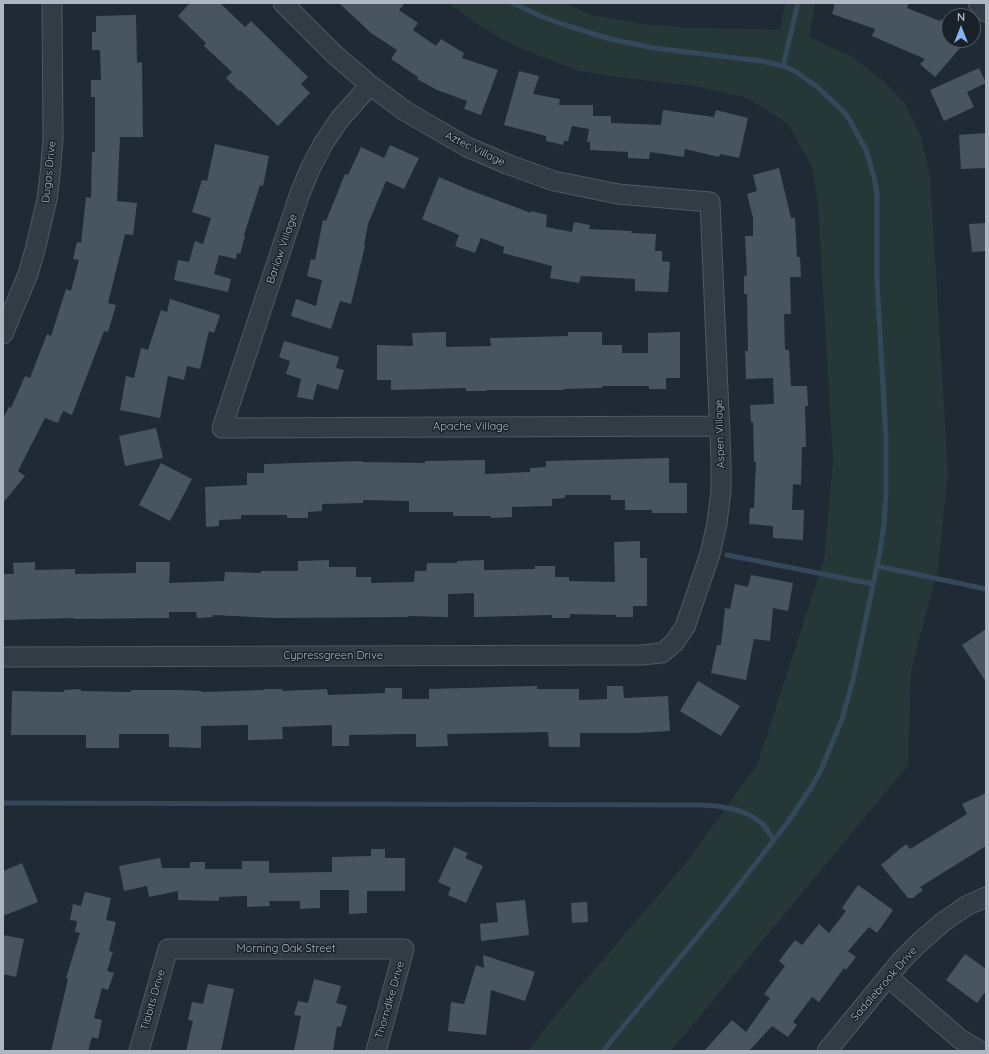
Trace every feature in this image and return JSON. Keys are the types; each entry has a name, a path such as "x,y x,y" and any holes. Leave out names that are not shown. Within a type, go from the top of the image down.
{"street":[{"name":"Dugas Drive","path":"3,334 28,274 47,199 53,139 52,3"},
{"name":"Aztec Village","path":"283,3 334,54 370,85 405,112 468,147 513,167 554,181 618,194 710,202"},
{"path":"978,3 986,12"},
{"name":"Barlow Village","path":"222,428 310,169 323,144 339,120 370,85"},
{"name":"Aspen Village","path":"662,653 674,643 685,627 710,554 717,523 721,491 720,426 710,202"},
{"name":"Apache Village","path":"222,428 720,426"},
{"name":"Cypressgreen Drive","path":"3,657 641,655 662,653"},
{"name":"Saddlebrook Drive","path":"827,1051 901,961 943,922 966,906 986,897"},
{"name":"Morning Oak Street","path":"168,949 404,949"},
{"name":"Tibbits Drive","path":"139,1051 168,949"},
{"name":"Thorndike Drive","path":"376,1051 404,949"},
{"path":"888,977 960,1039 980,1051"}],"green space":[{"path":"449,3 564,3 592,15 641,24 693,28 780,30 785,3 815,3 809,37 852,57 881,79 906,105 921,137 930,175 948,473 938,569 911,671 908,765 671,1051 528,1051 554,1017 685,864 757,765 824,560 833,461 818,206 812,166 787,123 747,98 695,86 580,71 517,47 483,28"}],"building":[{"path":"190,3 220,3 245,27 251,21 308,77 301,84 310,93 278,126 226,78 232,72 204,46 206,43 178,16"},
{"path":"339,3 405,3 399,10 418,23 413,30 436,46 441,39 464,53 462,58 498,70 481,115 464,109 467,101 437,90 417,79 418,77 391,59 397,50 371,33"},
{"path":"835,3 909,3 907,8 940,21 941,19 941,48 960,48 935,77 920,64 925,59 872,36 875,29 832,14"},
{"path":"136,15 137,63 142,62 143,137 120,137 117,201 137,203 133,235 125,234 108,303 116,305 108,332 104,331 72,415 63,411 58,423 45,418 18,471 25,476 3,503 3,418 9,407 11,408 25,376 30,378 47,334 51,336 66,289 71,291 79,260 73,259 77,242 81,243 86,197 91,198 92,152 95,152 95,97 91,97 91,80 101,80 100,50 92,50 92,32 96,32 96,16"},
{"path":"979,68 986,83 967,92 974,107 944,121 930,90"},
{"path":"519,71 539,76 533,94 560,99 559,105 593,105 593,116 611,116 611,123 661,125 663,110 714,117 716,110 748,118 739,158 720,154 719,157 685,149 684,157 650,152 649,159 628,158 628,152 590,150 590,142 587,142 589,129 572,126 568,141 564,141 563,145 546,141 546,136 504,125"},
{"path":"986,133 986,168 961,169 959,135"},
{"path":"215,144 269,156 263,186 260,185 244,235 240,254 237,253 236,259 219,255 214,274 231,279 228,292 174,280 178,260 189,262 195,241 203,244 211,218 192,212 202,180 207,181"},
{"path":"390,145 419,158 404,189 386,181 368,224 365,246 351,304 340,301 331,329 291,316 296,299 316,306 322,280 307,276 311,259 315,260 323,220 326,221 345,174 348,175 361,147 384,158"},
{"path":"779,168 791,218 795,218 797,257 800,257 801,277 790,277 791,314 784,314 785,350 789,350 791,386 807,386 808,406 805,406 806,447 802,447 801,485 793,484 792,510 804,510 803,540 773,538 773,526 749,524 750,508 754,508 756,462 754,462 753,422 751,422 750,405 774,404 773,378 746,379 745,351 748,351 747,294 744,294 744,276 747,276 745,236 753,236 753,218 747,194 757,191 753,175"},
{"path":"439,177 531,213 531,211 547,215 546,227 572,232 574,222 590,225 589,229 632,231 631,233 656,234 655,251 662,251 662,261 670,262 668,292 635,291 635,279 581,276 579,283 550,278 552,266 503,253 504,247 481,238 475,253 455,246 459,235 422,219"},
{"path":"986,223 986,251 972,252 969,224"},
{"path":"170,299 220,315 214,333 209,331 200,369 187,366 184,380 168,376 160,418 120,410 126,376 134,378 141,348 148,350 161,310 167,312"},
{"path":"446,332 446,347 491,346 490,338 568,336 568,332 602,332 602,345 622,345 622,353 648,353 648,333 680,332 680,378 666,378 666,389 649,389 649,386 602,386 602,388 564,390 486,391 466,391 466,388 391,390 391,380 377,380 377,345 413,346 412,333"},
{"path":"284,341 339,357 336,368 344,370 338,390 317,384 313,400 297,397 301,379 286,374 290,361 279,357"},
{"path":"156,428 163,458 125,466 119,436"},
{"path":"669,458 669,483 687,483 687,513 652,513 652,510 625,510 625,500 611,500 611,495 565,495 565,498 552,499 552,506 512,507 512,517 491,518 491,516 453,516 453,512 409,512 409,501 363,500 363,503 322,504 322,511 308,512 308,518 287,518 287,515 241,515 241,519 219,520 219,526 206,527 205,487 247,485 247,473 264,473 264,464 362,461 425,463 425,461 485,460 485,474 530,472 530,468 546,467 546,461"},
{"path":"161,463 192,479 170,521 139,505"},
{"path":"640,541 640,558 647,558 647,606 633,606 633,617 570,614 570,618 552,618 552,615 474,617 474,593 448,594 448,617 408,616 274,618 213,615 213,617 197,618 196,612 169,612 169,618 3,620 3,574 14,574 13,563 35,562 35,570 75,569 75,574 136,573 136,562 170,562 169,583 224,581 225,572 261,573 261,571 298,571 298,561 329,560 329,567 356,567 356,577 371,577 371,583 414,582 415,571 426,571 427,563 457,563 457,561 484,560 484,570 535,569 535,566 555,566 555,577 569,577 569,581 615,582 614,542"},
{"path":"751,575 793,583 788,611 773,608 770,641 754,639 746,680 711,673 717,645 721,645 725,608 730,609 735,584 748,587"},
{"path":"986,629 986,682 962,645"},
{"path":"698,681 740,706 721,736 680,711"},
{"path":"537,686 537,689 579,689 579,700 607,699 607,686 623,686 624,698 668,696 670,731 637,733 580,733 580,747 549,747 548,732 447,734 448,746 416,747 416,734 349,735 349,746 332,746 332,725 282,727 283,739 248,740 248,725 201,726 201,748 169,747 169,734 119,734 119,748 86,748 86,735 11,735 12,691 64,692 64,690 81,689 81,691 131,692 131,690 177,690 202,692 264,689 282,689 282,691 327,689 328,695 385,693 385,688 402,688 402,699 429,699 429,689"},
{"path":"986,793 986,846 920,887 923,890 913,898 908,898 881,865 906,844 910,849 967,814 962,804"},
{"path":"454,847 468,853 465,858 483,866 466,903 448,895 451,888 438,882"},
{"path":"371,849 385,849 385,858 405,858 405,891 367,891 367,913 349,914 349,890 320,890 320,908 300,909 300,901 269,901 270,906 247,907 247,896 219,897 219,901 178,900 178,891 149,897 147,886 124,891 119,866 160,858 162,868 190,868 190,862 205,862 205,869 242,869 242,861 269,861 269,873 332,872 332,857 371,856"},
{"path":"22,863 38,902 3,916 3,871"},
{"path":"858,885 893,910 877,933 869,927 848,951 856,957 846,970 844,968 819,1002 812,997 793,1022 797,1025 788,1037 772,1026 749,1051 704,1051 732,1020 746,1032 770,998 764,994 785,966 779,961 795,940 802,945 819,924 829,933 846,911 842,908"},
{"path":"85,892 111,898 106,920 116,922 109,951 113,952 107,971 114,973 108,990 102,988 94,1018 102,1020 98,1039 92,1037 88,1051 51,1051 68,979 66,978 80,933 75,932 77,921 70,920 73,904 81,906"},
{"path":"525,900 529,935 481,941 480,924 498,922 496,903"},
{"path":"587,902 588,922 572,923 571,903"},
{"path":"3,935 24,939 16,977 3,974"},
{"path":"965,954 986,969 986,991 977,1003 946,980"},
{"path":"483,955 535,972 525,1001 491,990 486,1035 448,1031 451,1002 464,1004 476,965 484,968"},
{"path":"314,979 341,986 336,1003 347,1006 341,1027 337,1026 333,1051 294,1051 301,1016 294,1015 298,1001 308,1003"},
{"path":"208,984 234,989 221,1051 186,1051 193,1021 188,1020 192,1002 203,1004"}],"waterway":[{"path":"513,3 540,16 610,39 654,48 761,61 783,66 795,71 816,86 848,117 866,150 874,177 877,194 877,281 886,438 886,494 880,552 853,680 842,719 821,770 788,822 721,908 603,1051"},
{"path":"783,66 798,3"},
{"path":"727,555 873,584"},
{"path":"877,566 986,589"},
{"path":"3,803 700,805 717,806 737,810 750,815 763,824 774,840"}]}
